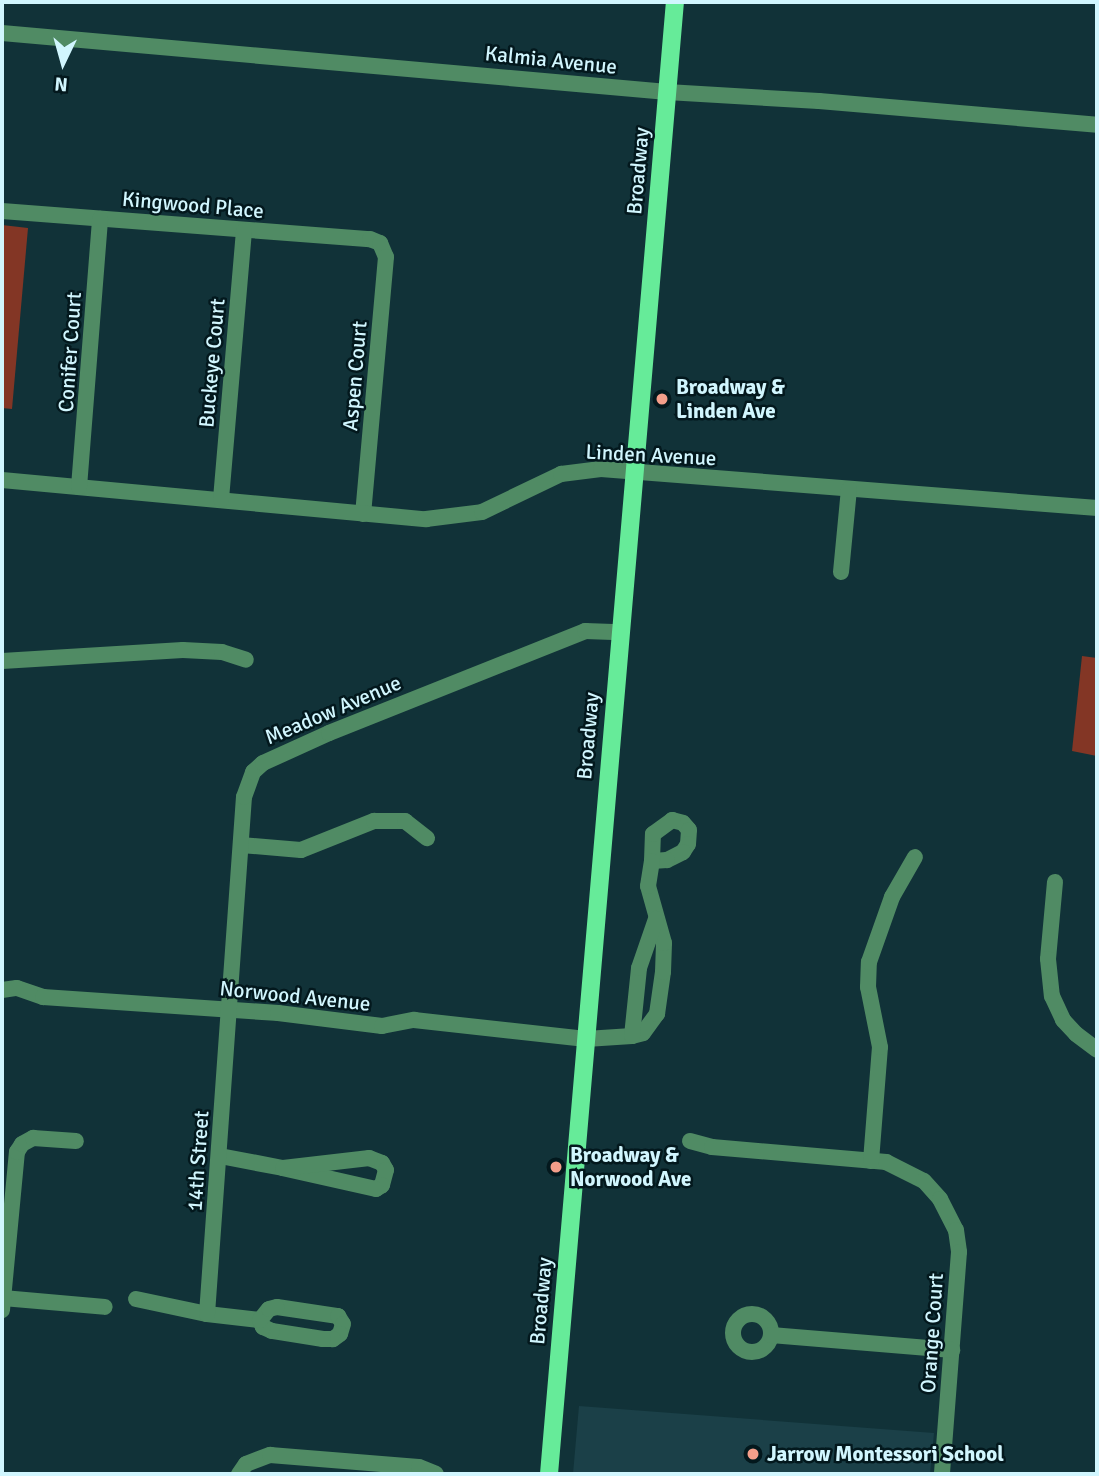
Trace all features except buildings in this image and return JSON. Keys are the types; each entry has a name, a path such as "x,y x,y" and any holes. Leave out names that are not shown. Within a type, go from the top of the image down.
{"main road":[{"name":"Broadway","path":"549,1474 675,2"}],"street":[{"name":"Kalmia Avenue","path":"2,33 667,92 819,101 1097,125"},
{"name":"Kingwood Place","path":"2,211 370,239 380,243"},
{"name":"Conifer Court","path":"79,487 100,219"},
{"name":"Buckeye Court","path":"221,499 244,231"},
{"name":"Aspen Court","path":"363,513 386,257 380,243"},
{"name":"Linden Avenue","path":"2,480 426,519 467,516 561,474 601,470 1097,508"},
{"path":"841,572 849,489"},
{"name":"Meadow Avenue","path":"229,1010 246,784 262,763 377,713 585,631 620,632"},
{"path":"2,661 183,650 222,652 246,660"},
{"path":"241,845 301,850 374,821 405,821 427,838"},
{"path":"871,1161 880,1046 868,987 869,962 888,917 892,897 915,858"},
{"path":"652,861 648,886 664,943 657,1014 643,1033 632,1035 639,968 656,919"},
{"path":"1055,882 1048,959 1052,996 1070,1027 1097,1050"},
{"name":"Norwood Avenue","path":"2,990 17,988 43,997 229,1010 382,1026 414,1020 586,1039 632,1035"},
{"name":"14th Street","path":"207,1314 229,1010"},
{"path":"76,1142 33,1138 22,1144 17,1152 4,1245 2,1304 105,1307"},
{"name":"Orange Court","path":"690,1141 712,1147 871,1161 904,1169 924,1181 940,1199 956,1230 959,1252 942,1474"},
{"path":"220,1156 283,1168 370,1190 382,1185 386,1170 382,1163 369,1158 283,1168"},
{"path":"136,1299 207,1314 260,1320"},
{"path":"771,1335 951,1350"},
{"path":"241,1471 257,1458 270,1455 419,1467 436,1474"}],"shaded area":[{"path":"2,225 28,228 12,409 2,408"},
{"path":"1082,656 1097,658 1097,756 1072,751"},
{"name":"Jarrow Montessori School","path":"579,1406 934,1433 930,1474 573,1474"}],"place":[{"name":"Broadway & Linden Ave","path":"662,399"},
{"name":"Broadway & Norwood Ave","path":"556,1167"},
{"name":"Jarrow Montessori School","path":"753,1454"}]}
